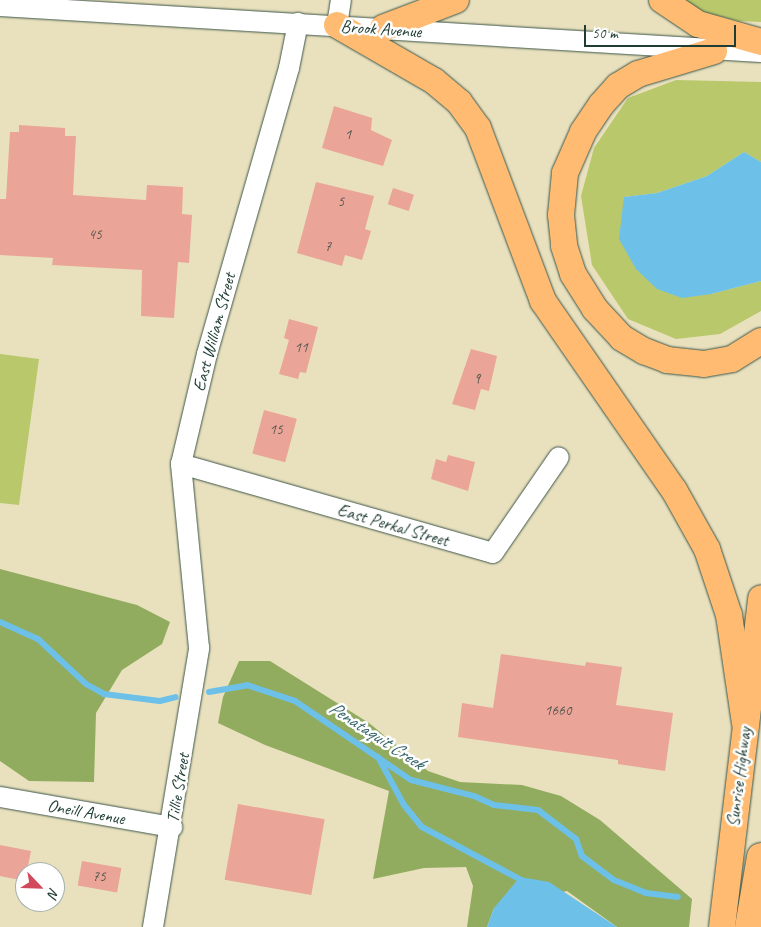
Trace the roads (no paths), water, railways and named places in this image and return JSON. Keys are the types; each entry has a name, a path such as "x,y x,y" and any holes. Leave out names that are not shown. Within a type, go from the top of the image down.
{"highway":[{"path":"749,927 761,857"}],"main road":[{"path":"383,28 456,0"},
{"path":"662,0 698,24 761,42"},
{"path":"337,25 434,81 459,102 478,128 543,301 674,490 707,549 729,615 745,723"},
{"path":"714,51 638,74 618,86 601,105 583,132 565,173 561,215 564,246 573,274 595,309 622,338 644,350 667,360 704,364 732,359 761,341"},
{"name":"Sunrise Highway","path":"722,927 761,598"}],"street":[{"path":"337,25 341,0"},
{"name":"Brook Avenue","path":"0,6 80,5 298,23 714,51 761,52"},
{"name":"East William Street","path":"199,648 180,464 207,354 290,68 298,23"},
{"name":"East Perkal Street","path":"180,464 493,553 559,457"},
{"name":"Tillie Street","path":"154,927 172,828 199,648"},
{"name":"Oneill Avenue","path":"0,797 172,828"}],"water":[{"path":"744,152 761,162 761,281 711,294 682,298 657,289 636,269 619,239 624,197 657,193 707,176"},
{"path":"520,877 549,882 617,927 487,927 494,908"}],"waterway":[{"name":"Penataquit Creek","path":"0,622 38,639 86,684 104,694 160,701 176,697"},
{"name":"Penataquit Creek","path":"209,692 247,685 295,701 411,780 474,796 494,805 538,810 576,839 582,856 614,880 646,893 678,897"},
{"path":"378,757 404,805 422,827 525,882"}]}
